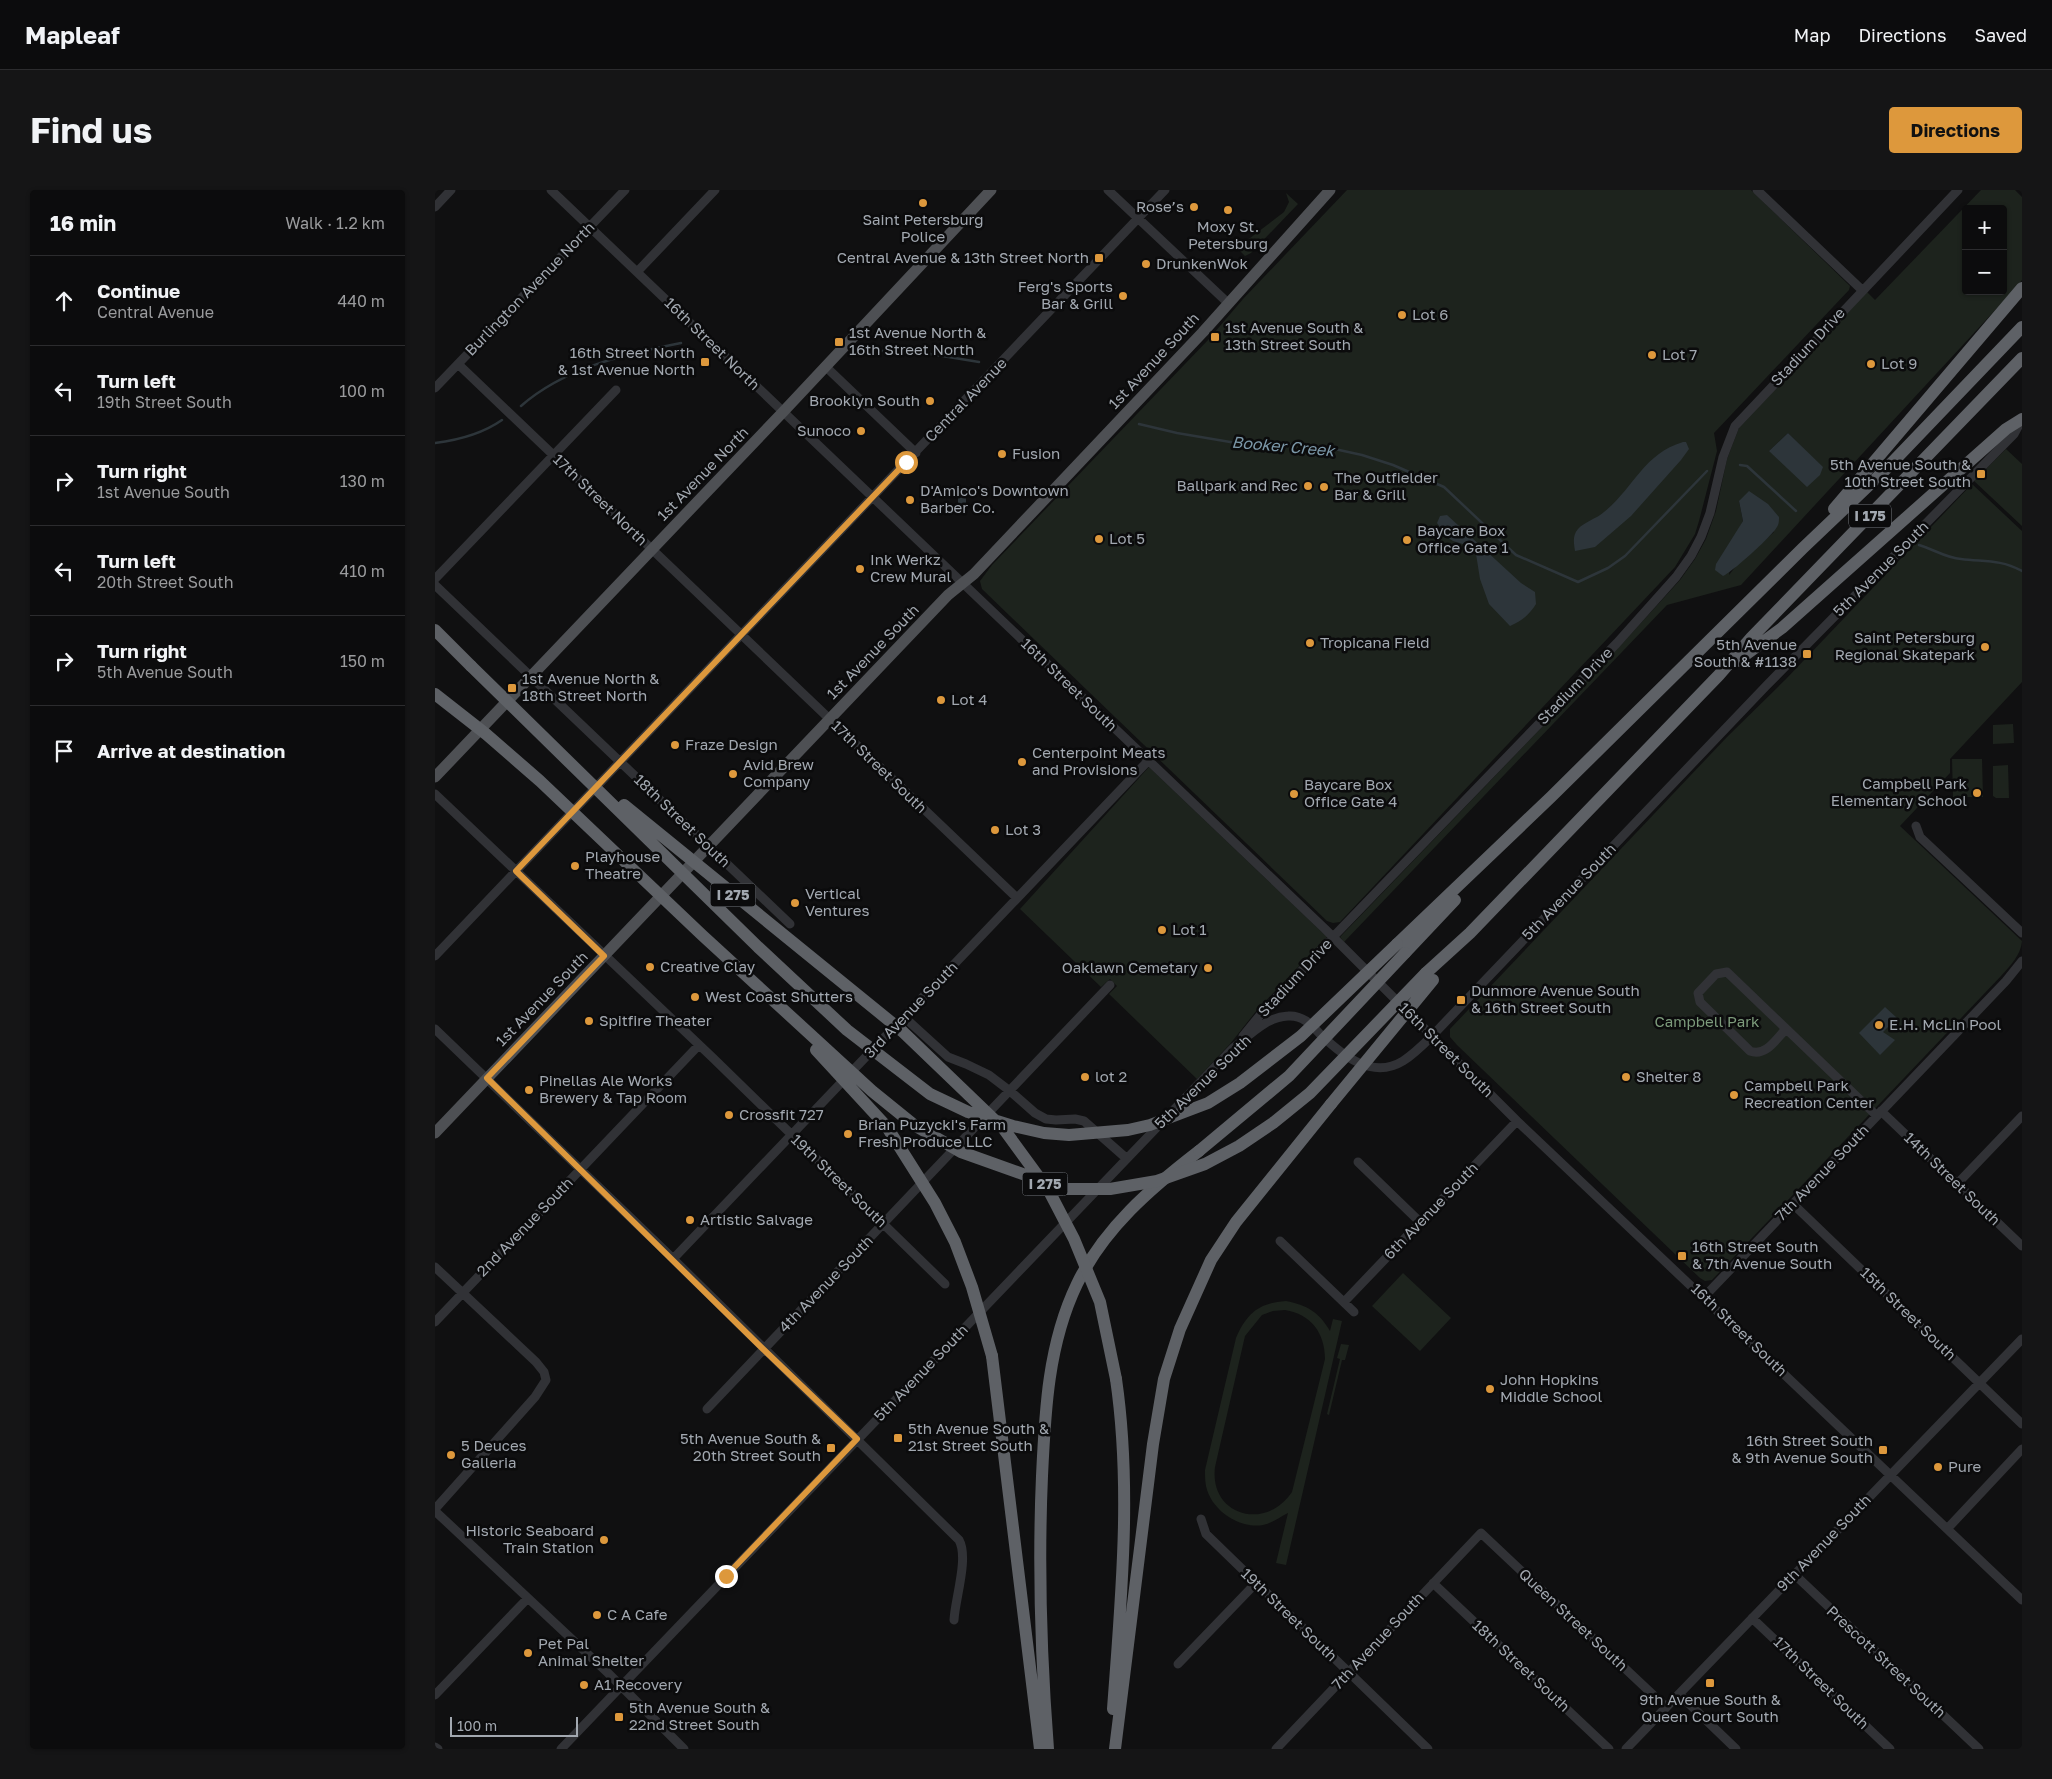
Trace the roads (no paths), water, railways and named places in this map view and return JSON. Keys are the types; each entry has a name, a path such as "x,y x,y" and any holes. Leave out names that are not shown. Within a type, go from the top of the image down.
{"highway":[{"path":"1803,548 1861,476 1965,357 2022,288"},
{"name":"I 175","path":"1401,949 1551,797 1803,548 1886,469 2022,327"},
{"name":"I 175","path":"1430,976 1719,675 1751,638 2022,358"},
{"path":"1719,675 1781,628 2007,429 2022,419"},
{"path":"435,630 471,666"},
{"name":"I 275","path":"435,637 471,666 565,758 902,1030 1003,1128 1049,1190 1074,1239 1100,1302 1122,1420 1125,1508 1110,1749"},
{"path":"435,694 487,734 540,781 702,935 872,1091 914,1125 961,1152 1065,1189 1110,1189 1157,1181 1205,1164 1239,1146 1273,1124 1310,1094 1430,976"},
{"path":"565,758 847,1030 930,1094 969,1112 1021,1128 1044,1133 1069,1135 1128,1130 1150,1125 1208,1103 1241,1083 1301,1036 1401,949"},
{"path":"702,935 850,1085 887,1127 935,1203 955,1242 972,1287 992,1356 1040,1749"},
{"path":"1048,1749 1041,1640 1040,1507 1044,1430 1051,1366 1061,1327 1077,1284 1105,1238 1157,1183 1199,1151 1289,1076 1401,949"},
{"path":"1115,1749 1153,1444 1164,1379 1180,1329 1211,1260 1236,1222 1331,1104 1430,976"}],"main road":[{"name":"1st Avenue North","path":"435,777 783,412 991,190"},
{"name":"1st Avenue South","path":"435,1133 948,595 974,574 1228,303 1330,190"}],"street":[{"path":"435,206 451,190"},
{"name":"16th Street North","path":"551,190 873,497"},
{"name":"Burlington Avenue North","path":"435,388 625,190"},
{"path":"637,272 715,190"},
{"path":"1108,190 1228,303"},
{"name":"Central Avenue","path":"435,956 1165,190"},
{"path":"1757,190 1862,290 1958,190"},
{"name":"Stadium Drive","path":"1233,1048 1261,1014 1333,937 1617,643 1676,577 1691,556 1701,537 1710,513 1723,457 1735,426 1862,290"},
{"name":"17th Street North","path":"458,364 741,635"},
{"path":"825,366 916,453"},
{"path":"435,580 616,390"},
{"name":"5th Avenue South","path":"561,1749 1233,1048 1266,1023 1289,1016 1298,1017 1308,1022 1341,1054 1351,1060 1375,1067 1385,1067 1401,1062 1432,1036 1766,686 2013,434 2022,419"},
{"name":"16th Street South","path":"873,497 1333,937 1517,1121 2022,1600"},
{"name":"18th Street South","path":"435,585 790,924"},
{"name":"17th Street South","path":"741,635 1017,898"},
{"name":"3rd Avenue South","path":"673,1259 1148,761"},
{"name":"19th Street South","path":"435,794 698,1046 713,1058 945,1284"},
{"path":"1916,826 1920,837 2022,933"},
{"name":"7th Avenue South","path":"1704,1297 2006,981 2022,961"},
{"name":"14th Street South","path":"1786,1029 1763,1052 1757,1053 1750,1050 1700,1002 1698,993 1716,974 1727,972 1786,1029 1957,1184 2022,1246"},
{"name":"4th Avenue South","path":"707,1409 1110,985"},
{"path":"904,1017 948,1057 989,1075 1010,1091 1026,1107 1046,1119 1075,1119 1084,1121 1126,1158"},
{"path":"435,1029 673,1259 959,1540 962,1551 960,1584 954,1606 953,1620"},
{"name":"2nd Avenue South","path":"435,1322 698,1046"},
{"path":"1957,1184 2022,1116"},
{"name":"6th Avenue South","path":"1344,1302 1517,1121"},
{"path":"1358,1162 1421,1222"},
{"name":"15th Street South","path":"1793,1204 2022,1424"},
{"path":"1280,1241 1354,1312"},
{"path":"435,1267 535,1362 544,1372 546,1380 535,1397 435,1510 527,1599 576,1643 684,1749"},
{"name":"9th Avenue South","path":"1626,1749 2022,1339"},
{"path":"1947,1529 2022,1449"},
{"name":"19th Street South","path":"1201,1519 1206,1534 1427,1749"},
{"name":"7th Avenue South","path":"1276,1749 1481,1533"},
{"name":"Queen Street South","path":"1481,1533 1666,1707"},
{"name":"Prescott Street South","path":"1794,1574 1979,1749"},
{"path":"1178,1664 1255,1583"},
{"name":"18th Street South","path":"1433,1583 1609,1749"},
{"path":"435,1695 527,1599"},
{"name":"17th Street South","path":"1752,1618 1890,1749"},
{"path":"1679,1694 1736,1749"}],"waterway":[{"name":"Booker Creek","path":"521,406 556,382 596,364 638,352 681,343"},
{"name":"Booker Creek","path":"868,351 912,351 979,362"},
{"name":"Booker Creek","path":"435,443 470,436 502,420"},
{"name":"Booker Creek","path":"1139,424 1177,433 1242,444 1300,444 1330,448 1362,455 1393,465 1444,487 1516,555 1578,582 1608,568 1625,556 1707,471"},
{"name":"Booker Creek","path":"1740,465 1747,466 1796,511"},
{"name":"Booker Creek","path":"1919,545 1950,557 2006,564 2022,571"}],"place":[{"name":"Saint Petersburg Police","path":"923,203"},
{"name":"Rose’s","path":"1194,207"},
{"name":"Moxy St. Petersburg","path":"1228,210"},
{"name":"Central Avenue & 13th Street North","path":"1099,258"},
{"name":"DrunkenWok","path":"1146,264"},
{"name":"Ferg's Sports Bar & Grill","path":"1123,296"},
{"name":"Lot 6","path":"1402,315"},
{"name":"1st Avenue South & 13th Street South","path":"1215,337"},
{"name":"1st Avenue North & 16th Street North","path":"839,342"},
{"name":"Lot 7","path":"1652,355"},
{"name":"16th Street North & 1st Avenue North","path":"705,362"},
{"name":"Lot 9","path":"1871,364"},
{"name":"Brooklyn South","path":"930,401"},
{"name":"Sunoco","path":"861,431"},
{"name":"Fusion","path":"1002,454"},
{"name":"5th Avenue South & 10th Street South","path":"1981,474"},
{"name":"Ballpark and Rec","path":"1308,486"},
{"name":"The Outfielder Bar & Grill","path":"1324,487"},
{"name":"D'Amico's Downtown Barber Co.","path":"910,500"},
{"name":"Lot 5","path":"1099,539"},
{"name":"Baycare Box Office Gate 1","path":"1407,540"},
{"name":"Ink Werkz Crew Mural","path":"860,569"},
{"name":"Tropicana Field","path":"1310,643"},
{"name":"Saint Petersburg Regional Skatepark","path":"1985,647"},
{"name":"5th Avenue South & #1138","path":"1807,654"},
{"name":"1st Avenue North & 18th Street North","path":"512,688"},
{"name":"Lot 4","path":"941,700"},
{"name":"Fraze Design","path":"675,745"},
{"name":"Centerpoint Meats and Provisions","path":"1022,762"},
{"name":"Avid Brew Company","path":"733,774"},
{"name":"Campbell Park Elementary School","path":"1977,793"},
{"name":"Baycare Box Office Gate 4","path":"1294,794"},
{"name":"Lot 3","path":"995,830"},
{"name":"Playhouse Theatre","path":"575,866"},
{"name":"Vertical Ventures","path":"795,903"},
{"name":"Lot 1","path":"1162,930"},
{"name":"Creative Clay","path":"650,967"},
{"name":"Oaklawn Cemetary","path":"1208,968"},
{"name":"West Coast Shutters","path":"695,997"},
{"name":"Dunmore Avenue South & 16th Street South","path":"1461,1000"},
{"name":"Spitfire Theater","path":"589,1021"},
{"name":"E.H. McLin Pool","path":"1879,1025"},
{"name":"lot 2","path":"1085,1077"},
{"name":"Shelter 8","path":"1626,1077"},
{"name":"Pinellas Ale Works Brewery & Tap Room","path":"529,1090"},
{"name":"Campbell Park Recreation Center","path":"1734,1095"},
{"name":"Crossfit 727","path":"729,1115"},
{"name":"Brian Puzycki's Farm Fresh Produce LLC","path":"848,1134"},
{"name":"Artistic Salvage","path":"690,1220"},
{"name":"16th Street South & 7th Avenue South","path":"1682,1256"},
{"name":"John Hopkins Middle School","path":"1490,1389"},
{"name":"5th Avenue South & 21st Street South","path":"898,1438"},
{"name":"5th Avenue South & 20th Street South","path":"831,1448"},
{"name":"16th Street South & 9th Avenue South","path":"1883,1450"},
{"name":"5 Deuces Galleria","path":"451,1455"},
{"name":"Pure","path":"1938,1467"},
{"name":"Historic Seaboard Train Station","path":"604,1540"},
{"name":"C A Cafe","path":"597,1615"},
{"name":"Pet Pal Animal Shelter","path":"528,1653"},
{"name":"9th Avenue South & Queen Court South","path":"1710,1683"},
{"name":"A1 Recovery","path":"584,1685"},
{"name":"5th Avenue South & 22nd Street South","path":"619,1717"}],"park label":[{"name":"Campbell Park","path":"1707,1022"}]}
